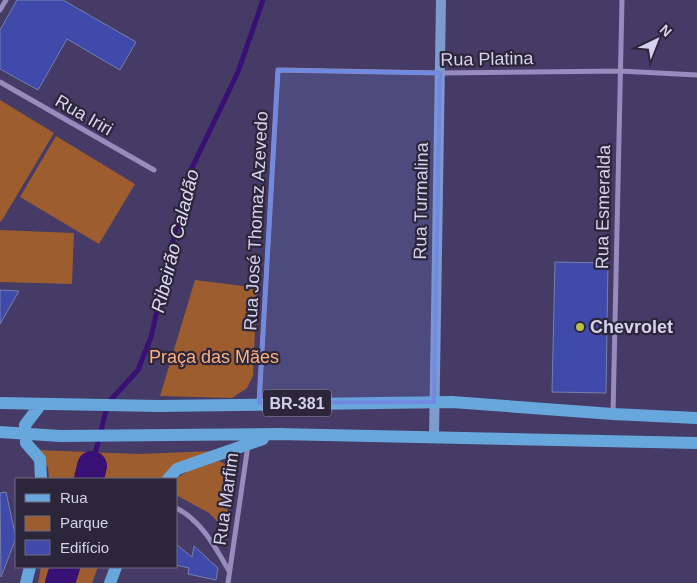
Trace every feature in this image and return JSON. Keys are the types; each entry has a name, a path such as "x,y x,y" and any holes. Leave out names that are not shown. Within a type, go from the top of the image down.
{"main road":[{"name":"Rua Turmalina","path":"434,438 441,0"},
{"name":"BR-381","path":"40,404 159,406 259,403 434,402 697,418"},
{"path":"0,403 40,404"},
{"path":"40,404 25,425 26,439 40,459 41,478"},
{"path":"0,433 26,439"},
{"name":"BR-381","path":"26,439 60,436 225,436 278,434 697,443"},
{"path":"169,478 177,469 278,434"},
{"path":"26,583 30,568"},
{"path":"110,583 116,568"}],"street":[{"path":"0,10 6,0"},
{"name":"Rua Esmeralda","path":"613,414 622,0"},
{"name":"Rua Platina","path":"278,70 440,73 620,71 697,75"},
{"name":"Rua José Thomaz Azevedo","path":"259,403 278,70"},
{"name":"Rua Iriri","path":"0,82 154,170"},
{"name":"Rua Marfim","path":"225,436 248,443 228,583"},
{"path":"178,509 186,512 211,540 230,571"}],"highlighted area":[{"path":"278,70 440,73 434,402 259,403"}],"green space":[{"path":"0,100 54,133 1,222 0,221"},
{"path":"56,136 135,184 99,244 20,197"},
{"path":"0,230 74,233 72,284 0,282"},
{"name":"Praça das Mães","path":"195,280 257,288 253,376 247,388 232,398 160,396"},
{"path":"37,450 139,454 214,451 165,478 49,478 48,468"},
{"path":"219,461 231,467 226,530 209,513 178,496 177,478 196,467"},
{"path":"41,568 98,568 92,583 38,583"}],"building":[{"path":"17,0 63,0 136,42 120,70 67,39 38,90 0,69 0,30"},
{"name":"Chevrolet","path":"555,262 608,263 606,393 552,392"},
{"path":"0,290 19,291 0,324"},
{"path":"6,492 15,533 15,541 1,577 0,493"},
{"path":"178,546 192,557 194,546 218,568 216,580 188,574 189,568 178,565"}],"waterway":[{"name":"Ribeirão Caladão","path":"92,466 108,403 138,370 151,337 188,176 238,72 263,0"},
{"name":"Ribeirão Caladão","path":"89,478 92,466"},
{"name":"Ribeirão Caladão","path":"60,583 65,568"}],"place":[{"name":"Chevrolet","path":"580,327"}]}
